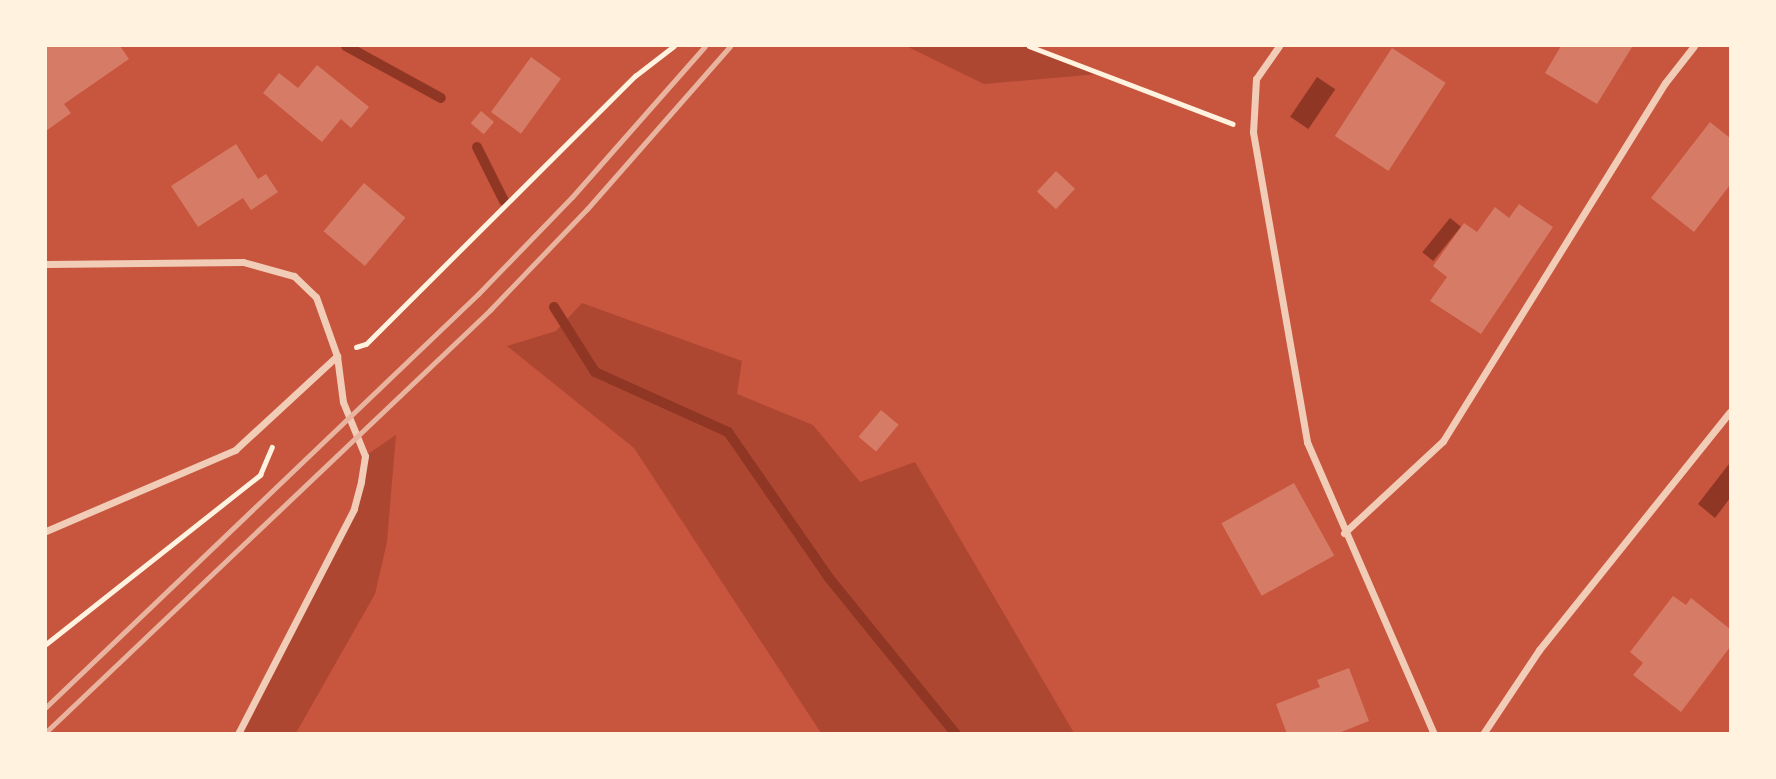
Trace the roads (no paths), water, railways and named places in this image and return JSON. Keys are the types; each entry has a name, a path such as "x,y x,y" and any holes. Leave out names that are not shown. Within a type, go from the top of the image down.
{"street":[{"path":"1279,46 1256,79 1253,132 1307,442 1344,533 1434,733"},
{"path":"1344,533 1443,441 1665,83 1694,46"},
{"path":"46,264 197,261 268,266 294,276 316,297 337,356 344,402 365,456 361,482 354,509 238,733"},
{"path":"46,531 235,450 337,356"},
{"path":"1483,733 1539,650 1731,412"}],"waterway":[{"path":"346,46 441,98"},
{"path":"477,147 504,201"},
{"path":"554,307 595,372 728,432 829,578 956,734"}],"railway":[{"path":"46,707 478,294 572,197 705,46"},
{"path":"46,732 490,310 587,209 730,46"}]}
